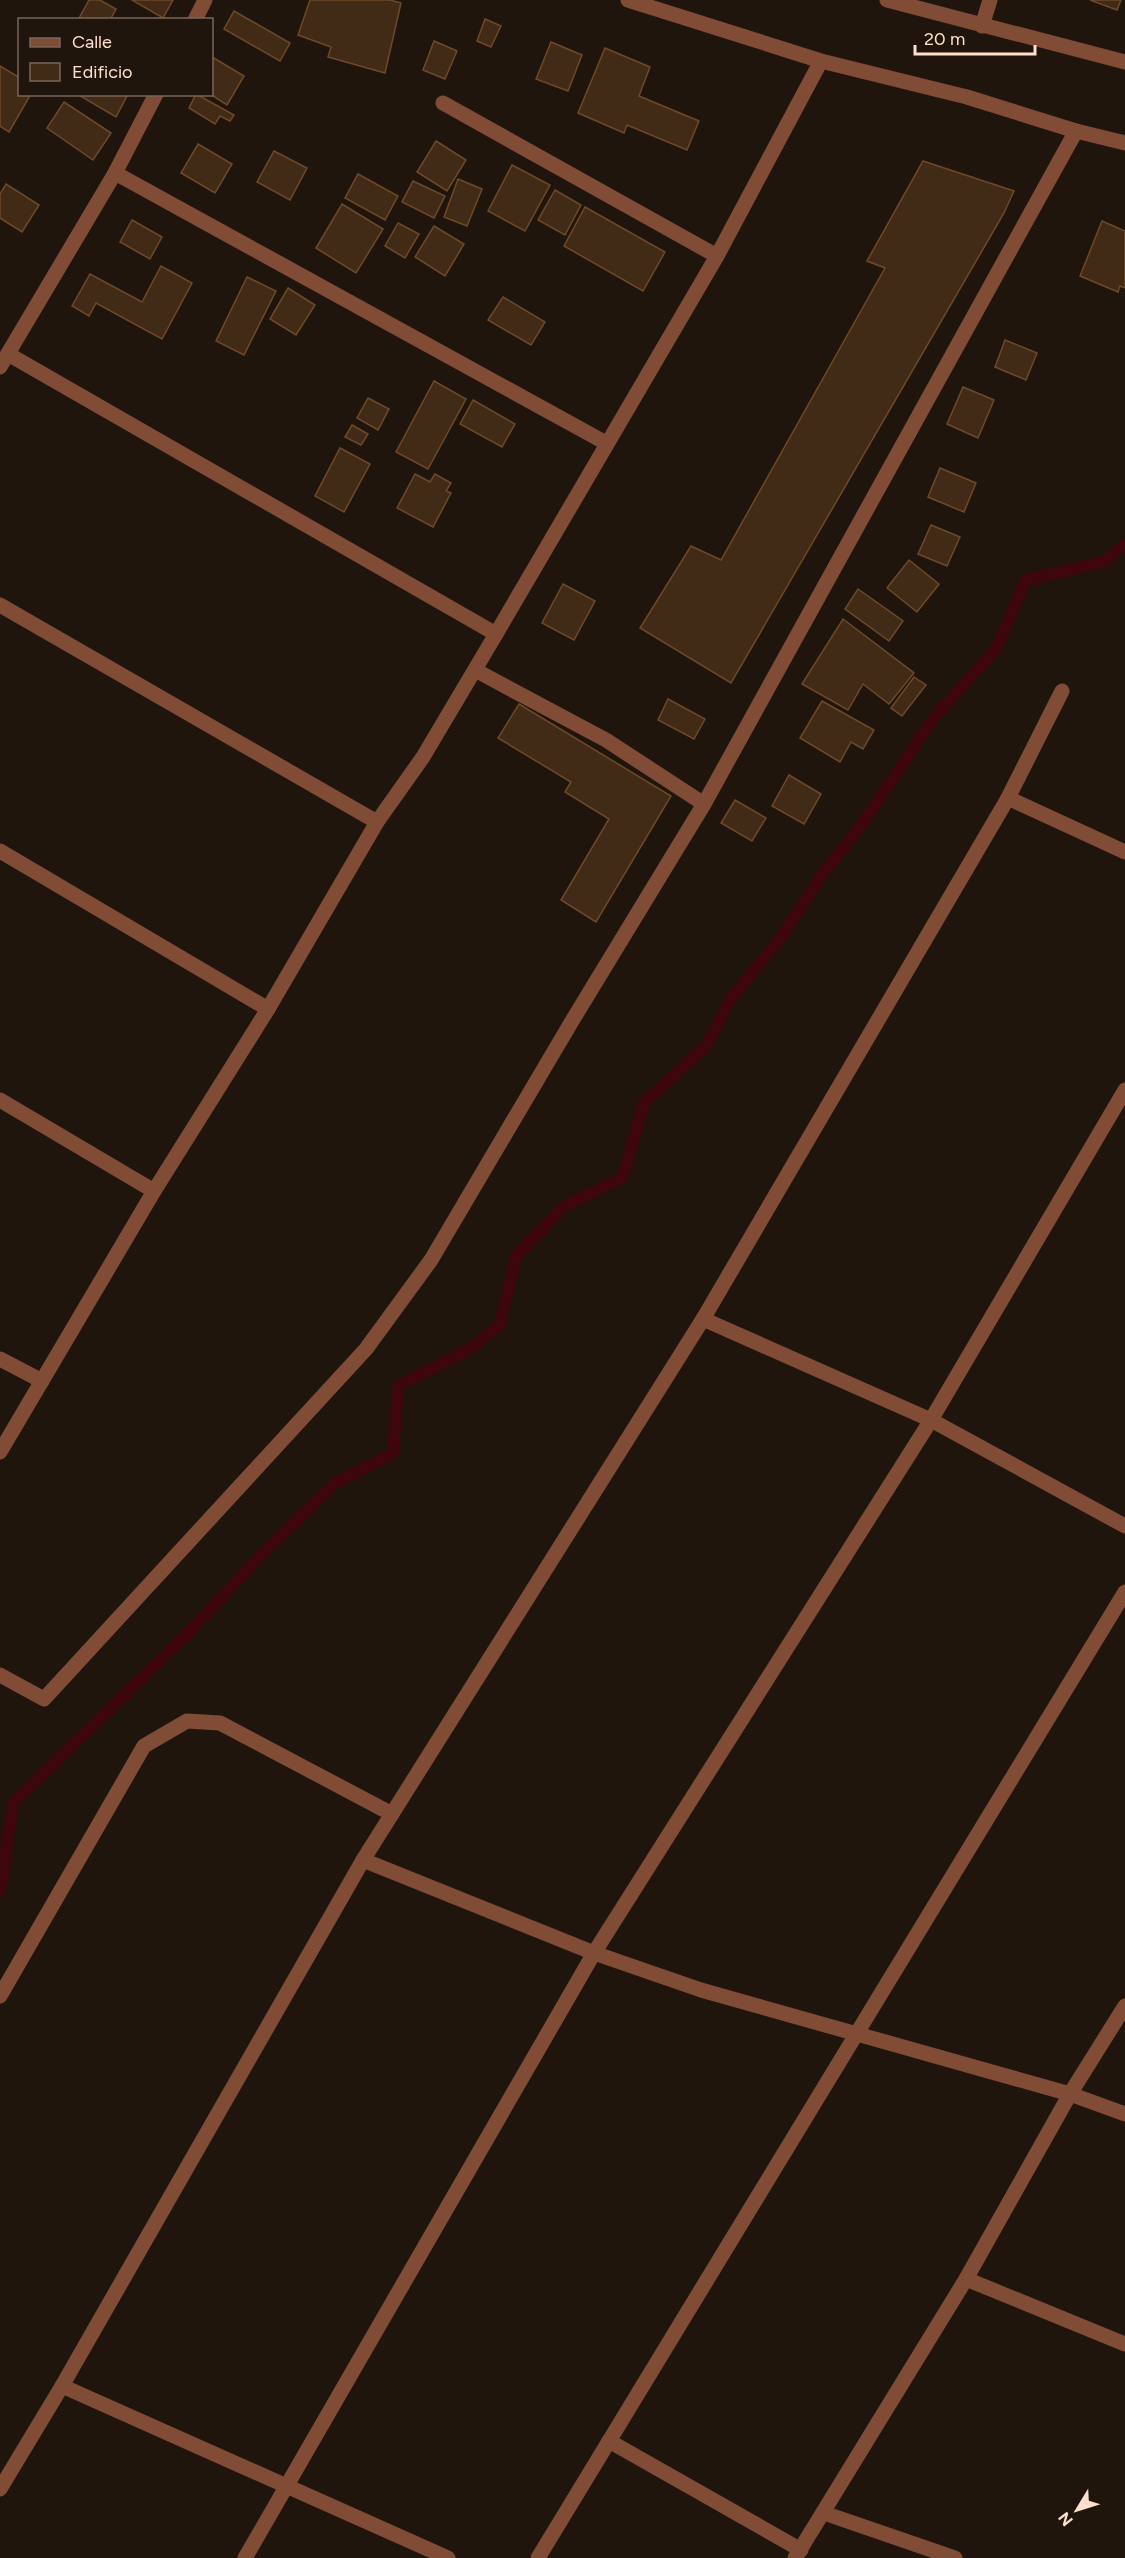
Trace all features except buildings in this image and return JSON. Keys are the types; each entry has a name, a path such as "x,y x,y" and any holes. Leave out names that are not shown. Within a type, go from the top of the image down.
{"street":[{"path":"196,18 205,0"},
{"path":"628,0 821,61 967,97 1076,131 1125,143"},
{"path":"887,0 1125,62"},
{"path":"982,26 990,0"},
{"path":"0,1452 154,1191 268,1008 377,822 423,756 475,670 717,256 821,61"},
{"path":"155,96 115,173 4,361 496,633"},
{"path":"444,104 717,256"},
{"path":"0,1675 44,1699 366,1349 431,1260 704,804 1076,131"},
{"path":"115,173 606,443"},
{"path":"0,605 377,822"},
{"path":"475,670 606,740 704,804"},
{"path":"0,2489 62,2386 363,1860 703,1319 1008,798 1062,692"},
{"path":"1008,798 1125,852"},
{"path":"0,851 268,1008"},
{"path":"245,2558 594,1953 931,1420 1125,1090"},
{"path":"0,1100 154,1191"},
{"path":"703,1319 931,1420 1125,1526"},
{"path":"0,1359 42,1381"},
{"path":"538,2558 1125,1592"},
{"path":"0,1996 144,1746 187,1721 220,1723 392,1814"},
{"path":"363,1860 594,1953 701,1990 1070,2094 1125,2114"},
{"path":"609,2441 798,2554 966,2279 1070,2094 1125,2006"},
{"path":"966,2279 1125,2344"},
{"path":"62,2386 448,2558"},
{"path":"824,2513 955,2558"}],"waterway":[{"path":"0,1891 13,1803 190,1631 260,1556 335,1483 393,1453 398,1386 468,1350 500,1325 516,1256 563,1207 623,1177 644,1103 706,1046 730,1000 782,936 822,875 862,824 933,719 996,649 1026,580 1103,562 1125,545"}]}
